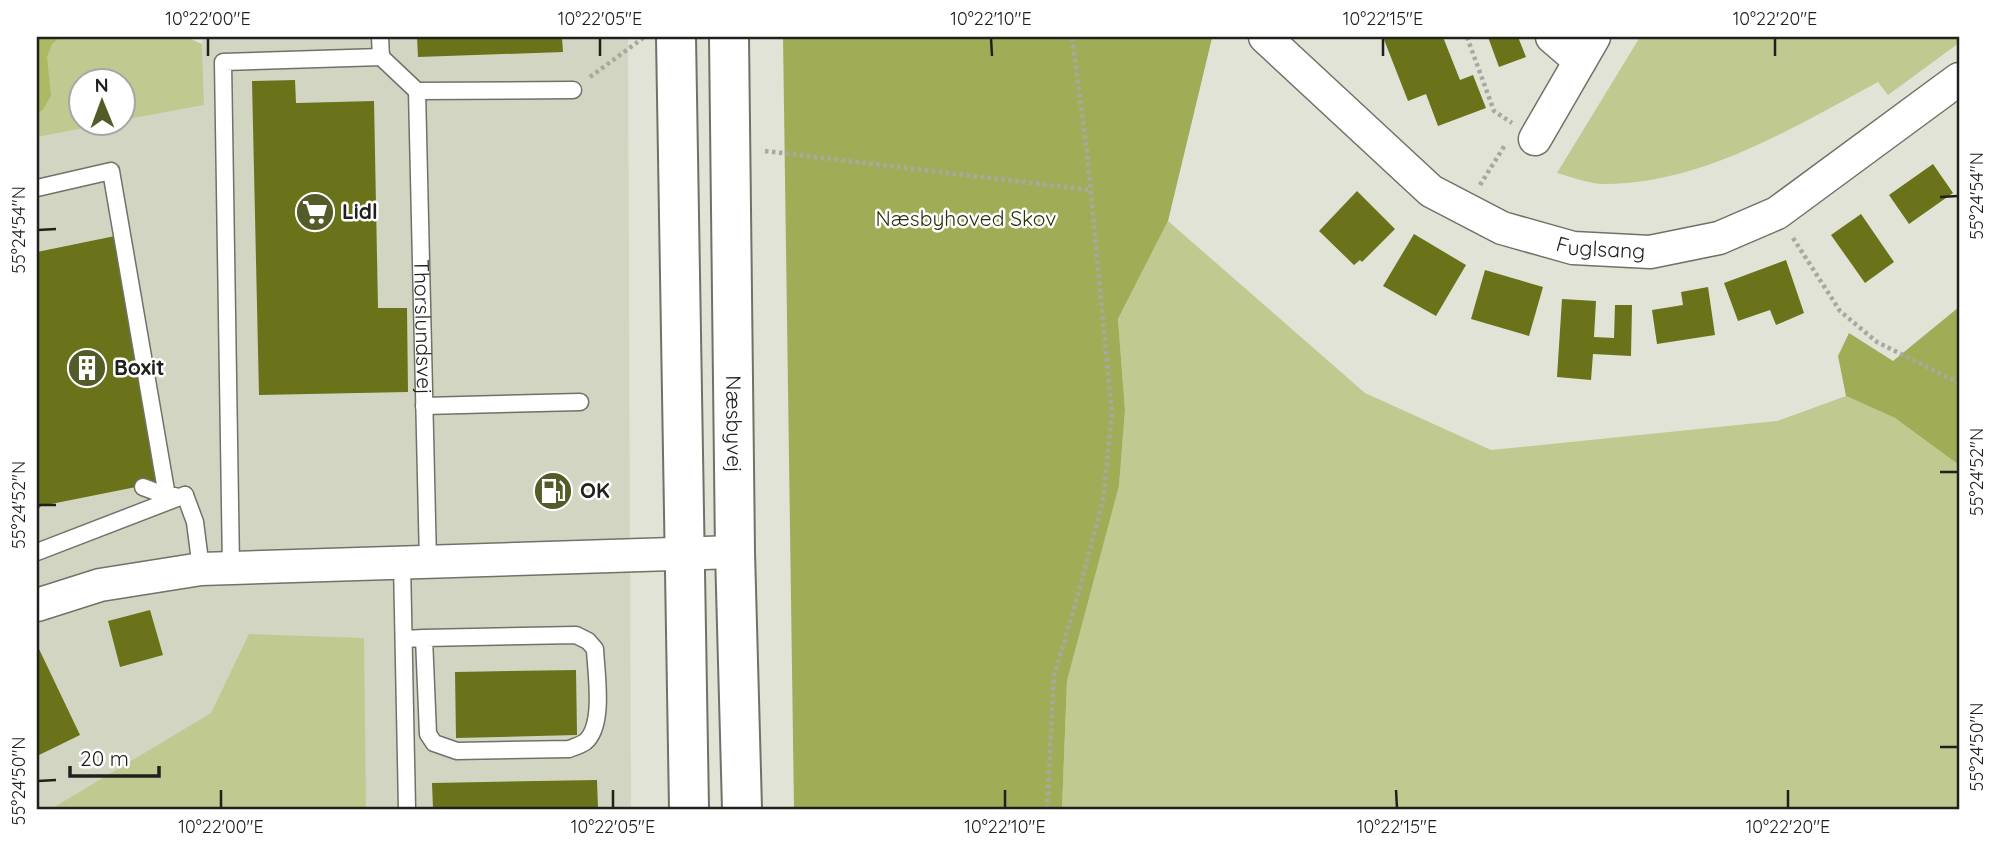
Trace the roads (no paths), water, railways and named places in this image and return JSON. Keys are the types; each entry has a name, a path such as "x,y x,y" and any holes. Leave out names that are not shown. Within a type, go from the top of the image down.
{"street":[{"path":"676,37 689,809"},
{"name":"Næsbyvej","path":"729,37 735,552 742,809"},
{"name":"Fuglsang","path":"1265,37 1431,191 1502,229 1573,248 1650,252 1719,238 1777,213 1959,79"},
{"path":"1526,133 1587,49 1552,37"},
{"path":"37,605 100,585 216,568 735,552"}],"lane":[{"path":"380,37 380,57"},
{"path":"216,568 223,62 380,57 417,91 573,90"},
{"name":"Thorslundsvej","path":"407,809 404,639 415,562 424,407 417,91"},
{"path":"37,188 111,171 167,496"},
{"path":"424,407 580,402"},
{"path":"143,487 167,496 185,495"},
{"path":"185,495 216,568"},
{"path":"37,552 185,495"},
{"path":"404,639 424,638 576,635 588,640 595,649 597,718 593,731 584,742 569,749 457,751 434,743 428,734 424,638"}],"place":[{"name":"Lidl","path":"315,212"},
{"name":"Boxit","path":"87,368"},
{"name":"OK","path":"553,491"}],"park label":[{"name":"Næsbyhoved Skov","path":"966,219"}]}
